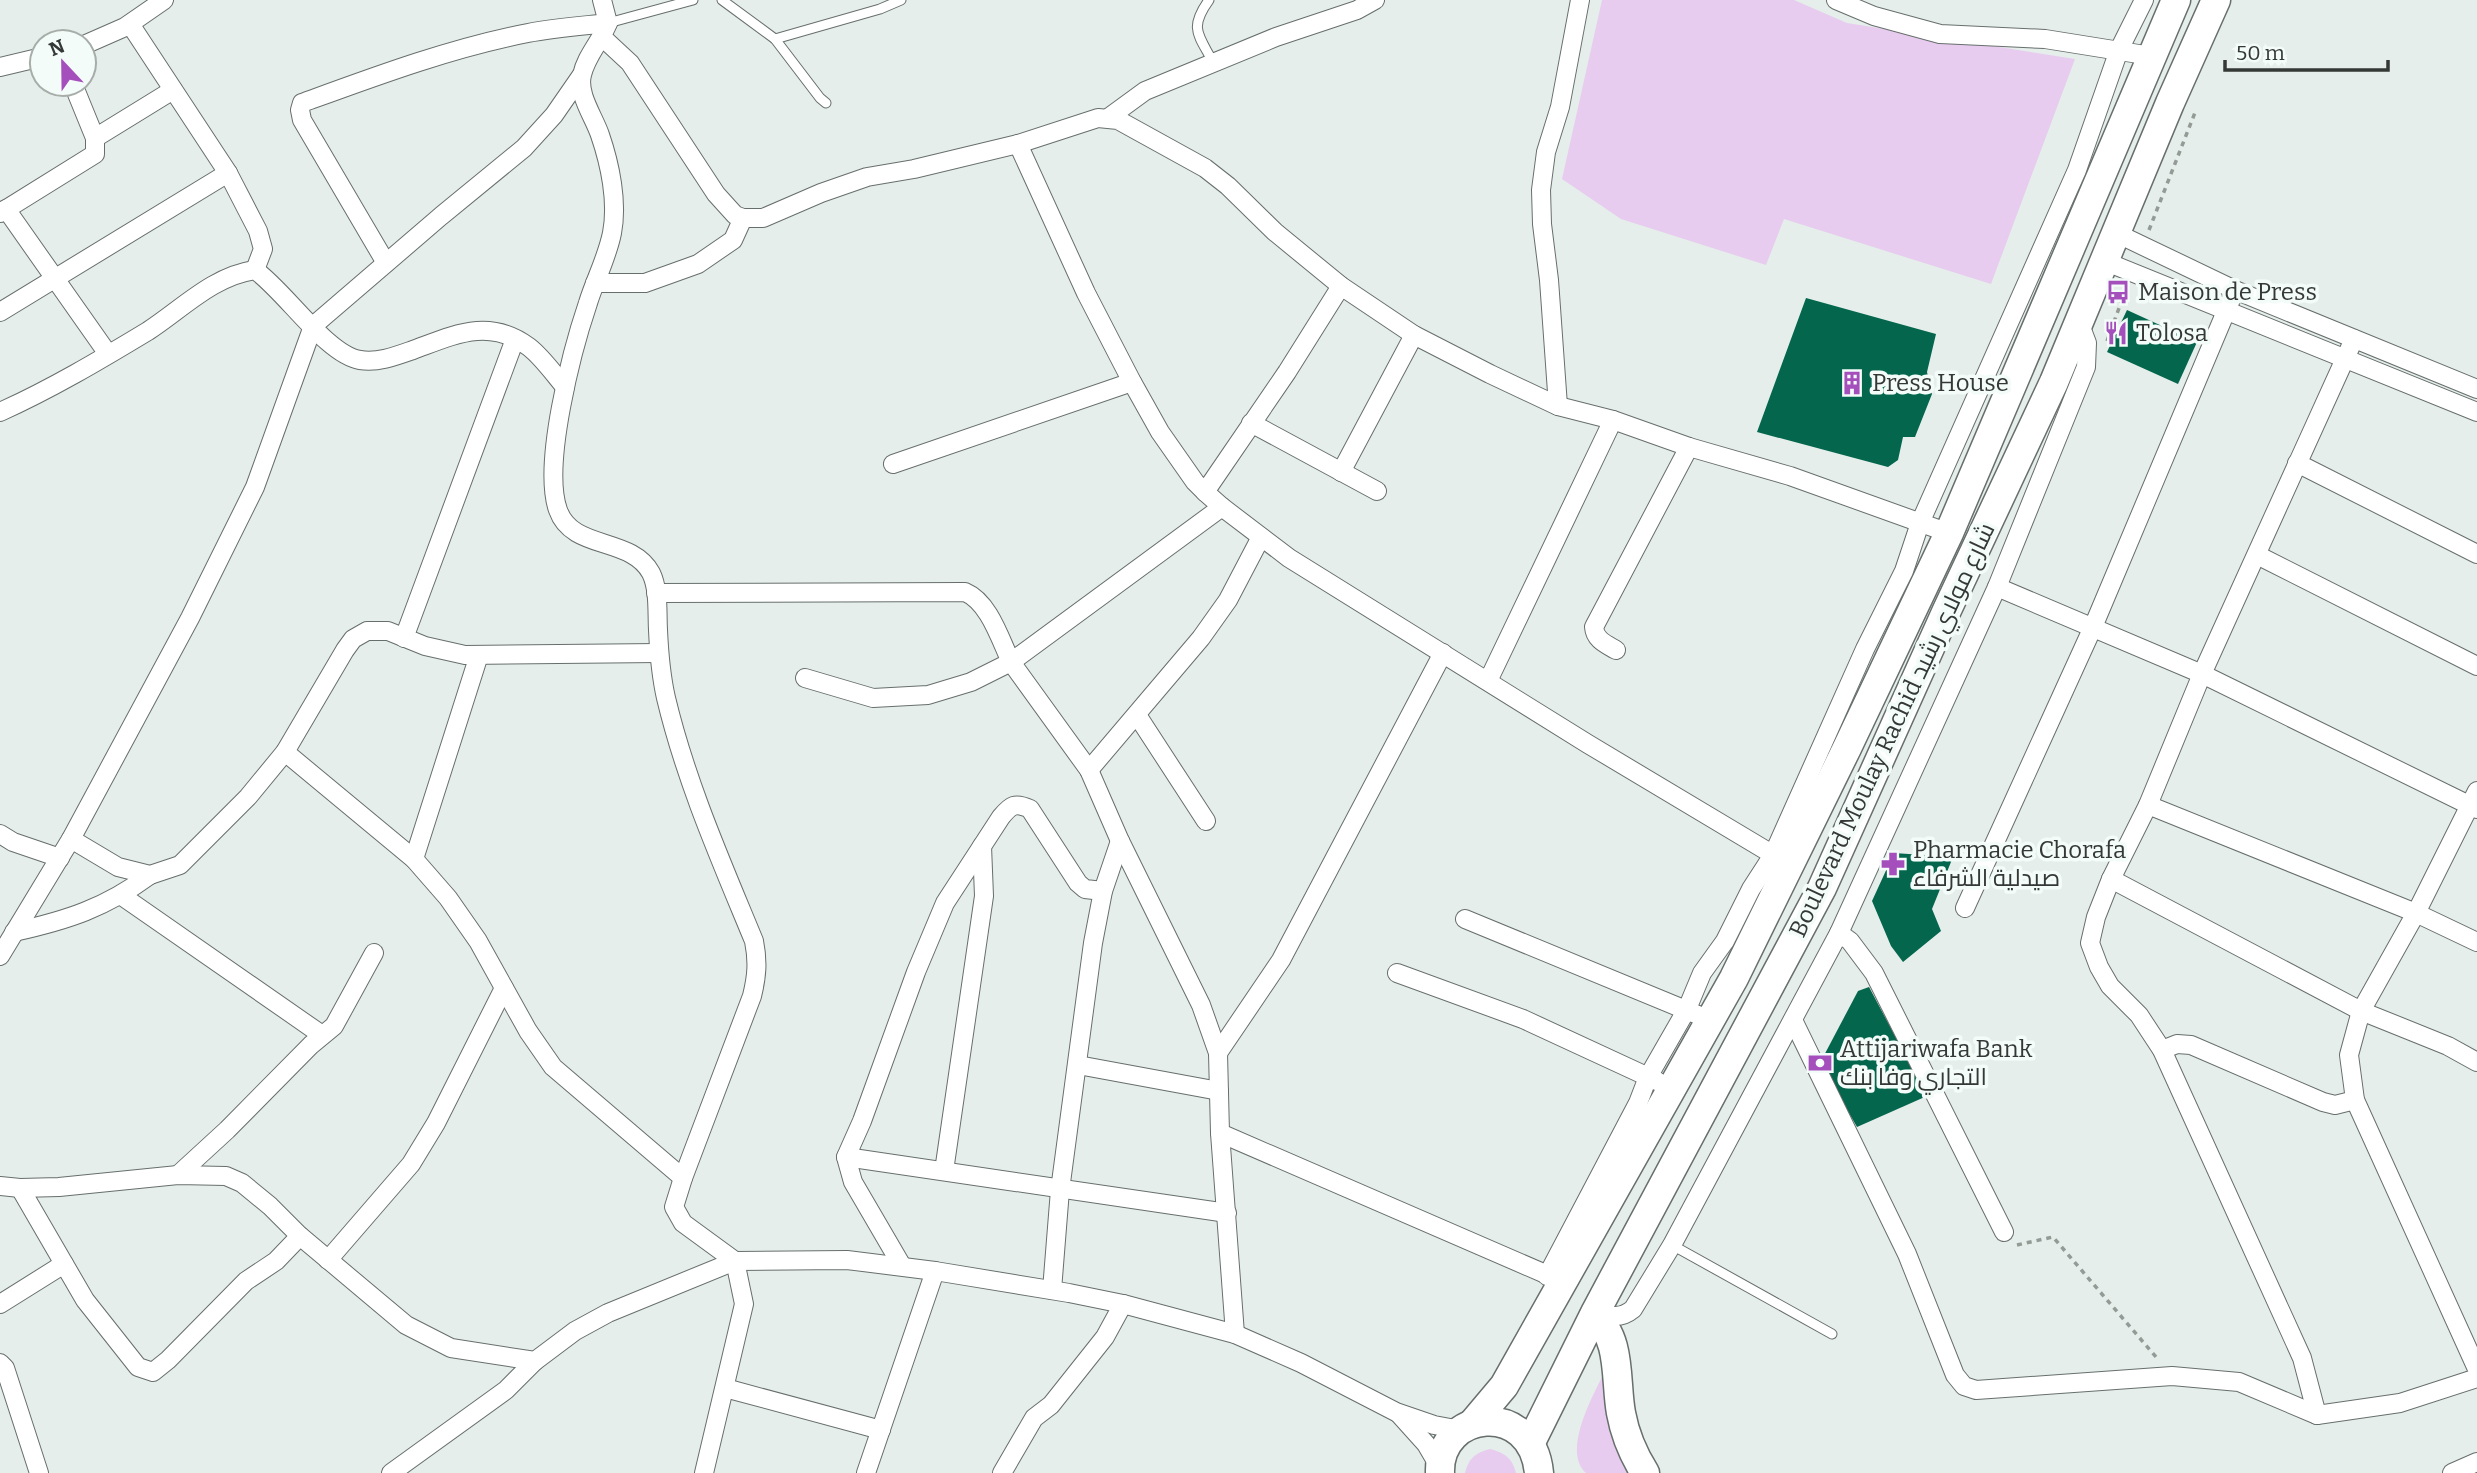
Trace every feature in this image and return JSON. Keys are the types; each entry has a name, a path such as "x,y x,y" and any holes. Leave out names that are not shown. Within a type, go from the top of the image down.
{"main road":[{"name":"Boulevard Moulay Rachid شارع مولاي رشيد","path":"1440,1470 1447,1447 1504,1386 1555,1278 1781,860 1949,533 2176,0"},
{"name":"Boulevard Moulay Rachid شارع مولاي رشيد","path":"1531,1442 1595,1313 1822,888 1941,623 2054,382 2216,0"},
{"path":"1595,1313 1605,1327 1613,1352 1630,1449 1645,1473"},
{"path":"1466,1427 1488,1421 1504,1423 1519,1430 1531,1442 1537,1456 1539,1473"}],"street":[{"path":"98,39 131,24 164,0"},
{"path":"602,0 605,30 630,63 716,194 735,215 743,218 763,218 867,177 914,169 1018,144 1098,118 1118,120 1205,168 1228,186 1275,232 1341,286 1414,335 1559,406 1790,476 1949,533"},
{"path":"1108,118 1145,91 1276,37 1357,10 1374,0"},
{"path":"1559,406 1541,190 1546,152 1560,107 1580,0"},
{"path":"1836,0 1874,16 1940,34 2045,39 2151,56"},
{"path":"1018,144 1086,292 1132,382 1160,432 1205,492 1289,558 1588,744 1781,860 1865,649 1904,571 1920,523 2077,170 2119,50 2144,0"},
{"path":"131,24 228,173 261,238 261,256 255,270"},
{"path":"0,956 71,839 190,618 255,486 313,327 524,148 554,115 581,76 605,30"},
{"path":"386,263 302,120 302,103 407,66 528,33 605,30"},
{"path":"0,67 28,60"},
{"path":"581,76 585,100 610,167 612,232 565,387 552,474 558,512 573,531 597,542 629,551 637,556 652,574 665,695 676,736 708,830 754,941 758,959 752,996 674,1207 683,1223 734,1261 744,1304 707,1472"},
{"path":"95,138 173,90"},
{"path":"79,98 95,138 96,150 90,159 3,211 56,279 107,354"},
{"path":"0,312 228,173"},
{"path":"595,283 645,283 698,264 733,240 743,218"},
{"path":"2116,233 2235,289 2477,389"},
{"path":"2104,261 2477,412"},
{"path":"255,270 275,286 335,347 359,360 392,357 462,332 495,331 505,333 530,347 565,387"},
{"path":"0,412 41,393 107,354 228,277 255,270"},
{"path":"1205,492 1341,286"},
{"path":"1965,908 2093,627 2235,289"},
{"path":"1613,1352 1624,1324 1672,1245 1839,933 1997,587 2086,367 2087,343 2079,322"},
{"path":"1341,472 1414,335"},
{"path":"2317,1415 2302,1358 2162,1050 2139,1015 2110,986 2090,943 2110,879 2148,805 2202,674 2354,339"},
{"path":"404,638 515,340"},
{"path":"892,464 1132,382"},
{"path":"1488,681 1612,420"},
{"path":"1251,423 1377,491"},
{"path":"1616,650 1600,640 1594,627 1689,447"},
{"path":"2297,463 2477,554"},
{"path":"805,678 873,698 928,695 971,682 1011,662 1222,507"},
{"path":"1089,770 1201,638 1228,600 1261,537"},
{"path":"2257,555 2477,666"},
{"path":"1997,587 2202,674 2475,802 2361,1011 2349,1055 2356,1100 2477,1369"},
{"path":"656,593 965,592 978,600 1011,662 1089,770 1120,841 1201,1005 1218,1053 1220,1133 1235,1334"},
{"path":"14,932 62,921 122,896 150,875 180,865 248,797 285,752 353,639 367,631 388,631 425,646 465,655 659,653"},
{"path":"1218,1053 1281,960 1443,653"},
{"path":"414,859 479,655"},
{"path":"1137,715 1206,821"},
{"path":"285,752 414,859 448,898 478,941 528,1031 553,1067 683,1178"},
{"path":"902,1266 853,1181 846,1157 945,903 1010,806 1019,804 1030,809 1078,883 1085,890 1103,891"},
{"path":"2148,805 2416,913 2477,942"},
{"path":"0,834 13,842 60,858"},
{"path":"71,839 118,867 150,875"},
{"path":"1052,1290 1060,1190 1093,943 1103,891 1120,841"},
{"path":"944,1171 984,896 982,846"},
{"path":"2110,879 2361,1011 2448,1046 2477,1062"},
{"path":"122,896 323,1035"},
{"path":"1465,919 1699,1015"},
{"path":"1839,933 1850,941 1874,973 2004,1232"},
{"path":"178,1175 334,1026 374,953"},
{"path":"1397,972 1523,1019 1660,1083"},
{"path":"328,1260 411,1164 436,1122 505,988"},
{"path":"1793,1020 1907,1254 1955,1375 1964,1386 1976,1390 2172,1376 2239,1382 2317,1415 2400,1403 2477,1378"},
{"path":"2162,1050 2176,1044 2192,1045 2322,1102 2335,1105 2356,1100"},
{"path":"1078,1065 1219,1091"},
{"path":"1220,1133 1555,1278"},
{"path":"846,1157 1227,1213"},
{"path":"0,1186 20,1188 86,1185 178,1175 226,1175 242,1183 270,1206 300,1236 406,1325 451,1348 534,1361"},
{"path":"20,1188 85,1300 138,1367 153,1371 168,1360 246,1281 276,1261 300,1236"},
{"path":"391,1473 506,1390 534,1361 575,1331 608,1313 734,1261 847,1259 1052,1290 1123,1304 1235,1334 1301,1363 1396,1412 1434,1424 1466,1427"},
{"path":"0,1304 64,1264"},
{"path":"866,1473 935,1271"},
{"path":"1002,1473 1034,1418 1051,1405 1105,1337 1123,1304"},
{"path":"1595,1313 1614,1317 1633,1309"},
{"path":"0,1363 5,1368 39,1473"},
{"path":"725,1388 881,1430"},
{"path":"1396,1412 1426,1444 1440,1470"},
{"path":"2452,1473 2477,1461"}],"lane":[{"path":"605,30 693,0"},
{"path":"722,0 775,39 826,103"},
{"path":"775,39 880,9 901,0"},
{"path":"1209,0 1197,17 1197,30 1214,64"},
{"path":"1672,1245 1832,1335"}],"path":[{"path":"2004,1232 2010,1247 2053,1237 2172,1376"}],"shaded area":[{"path":"1602,0 1794,0 1847,23 2075,59 1991,284 1784,219 1766,265 1621,219 1562,179"},
{"path":"1607,1367 1633,1473 1586,1473 1579,1463 1578,1436 1588,1405"},
{"path":"1490,1449 1507,1457 1516,1473 1465,1473 1473,1457"}],"building":[{"name":"Press House","path":"1806,298 1936,334 1927,372 1932,394 1915,437 1903,437 1898,460 1888,467 1757,432"},
{"path":"2127,310 2197,342 2178,384 2107,352"},
{"path":"1894,853 1953,857 1932,909 1941,931 1903,962 1891,946 1872,901"},
{"path":"1869,987 1927,1096 1857,1127 1820,1063 1858,991"}],"place":[{"name":"Maison de Press","path":"2118,292"},
{"name":"Tolosa","path":"2116,333"},
{"name":"Press House","path":"1852,383"},
{"name":"Pharmacie Chorafa صيدلية الشرفاء","path":"1893,864"},
{"name":"Attijariwafa Bank التجاري وفا بنك","path":"1820,1063"}]}
